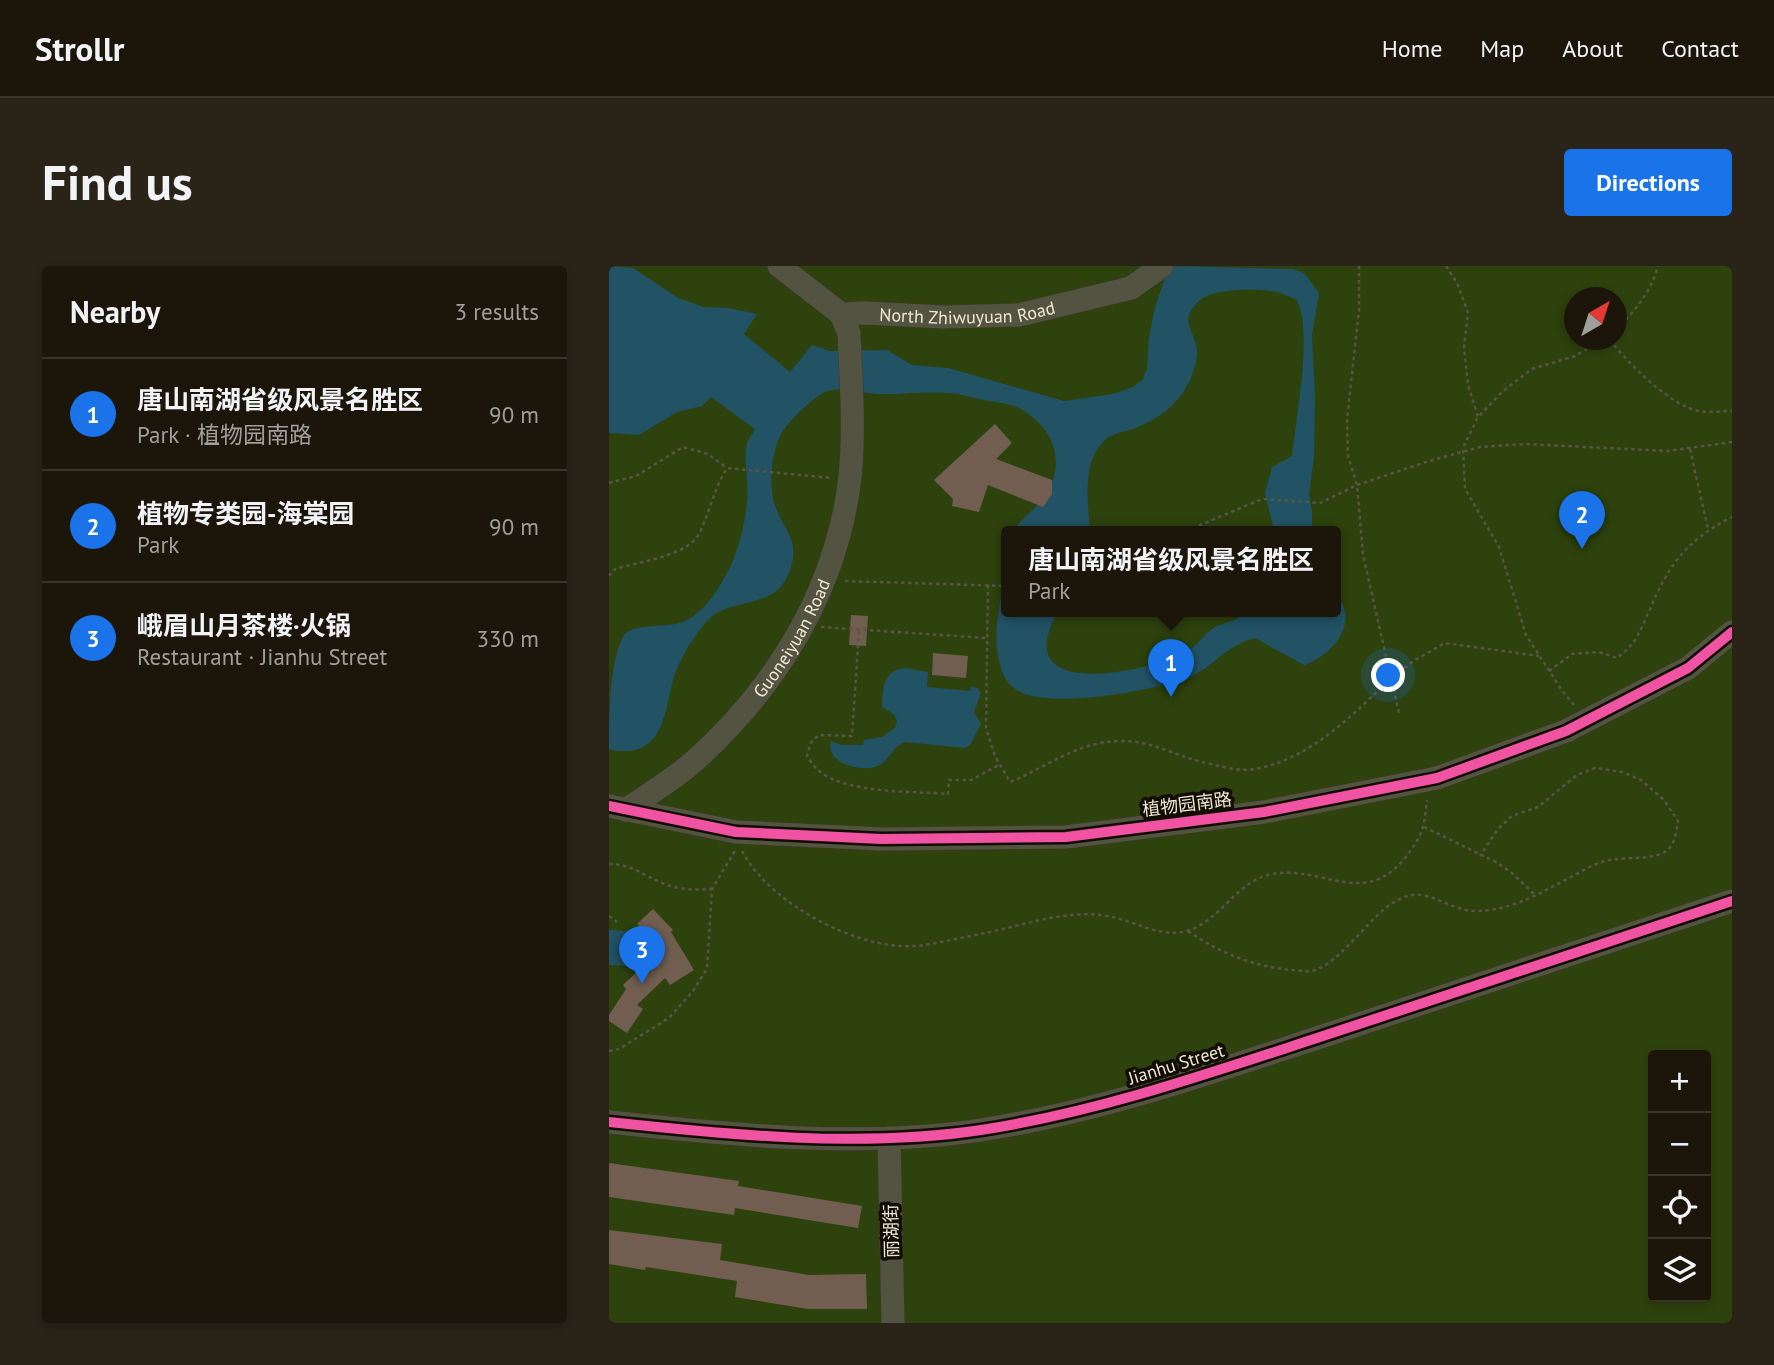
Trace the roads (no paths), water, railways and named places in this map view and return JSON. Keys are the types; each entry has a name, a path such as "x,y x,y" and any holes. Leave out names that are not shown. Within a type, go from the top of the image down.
{"street":[{"path":"779,266 845,324"},
{"name":"North Zhiwuyuan Road","path":"845,324 866,313 943,317 1019,315 1131,288 1162,266"},
{"name":"Guoneiyuan Road","path":"617,808 689,766 727,730 778,666 804,625 825,580 839,533 849,480 852,410 845,324"},
{"name":"植物园南路","path":"617,808 736,832 881,839 1066,837 1264,812 1430,779 1566,731 1688,668 1732,632"},
{"name":"Jianhu Street","path":"609,1122 727,1135 889,1138 979,1130 1059,1115 1160,1089 1732,901"},
{"name":"丽湖街","path":"889,1138 893,1323"}],"water":[{"path":"609,266 633,268 678,298 704,307 728,308 757,314 744,334 790,372 812,345 830,351 887,350 912,365 948,368 1064,401 1113,394 1133,387 1143,379 1147,368 1155,307 1168,269 1172,266 1293,269 1304,273 1319,293 1312,336 1314,458 1309,494 1312,526 1273,526 1265,493 1272,467 1292,456 1304,354 1302,315 1297,300 1278,292 1223,292 1205,297 1192,308 1189,321 1197,357 1190,380 1173,405 1157,417 1115,434 1102,443 1091,462 1089,473 1090,526 1017,526 1048,492 1056,462 1048,434 1028,413 1019,408 951,393 878,394 844,389 825,392 801,410 783,431 772,464 773,498 793,549 791,567 785,580 769,595 726,609 704,624 679,664 657,734 641,748 630,751 609,749 613,674 619,646 624,635 636,628 678,623 693,617 721,584 733,561 741,536 747,495 747,443 755,429 711,397 702,406 677,412 639,435 609,433"},
{"path":"1001,598 1001,617 1055,617 1047,637 1048,656 1059,667 1097,674 1142,667 1181,655 1215,627 1240,617 1341,617 1341,602 1345,616 1340,636 1333,646 1304,665 1255,638 1230,649 1198,673 1176,681 1104,696 1054,699 1019,691 1003,674 998,658 996,632"},
{"path":"904,668 928,672 927,687 970,691 971,686 977,688 981,693 974,712 981,724 970,745 965,748 905,742 896,747 880,765 868,768 852,767 838,760 830,748 831,741 841,745 863,745 864,740 882,737 895,728 897,720 882,707 884,687 891,673"},
{"path":"609,930 628,932 638,937 645,946 645,960 630,966 609,965"}],"place":[{"name":"植物专类园-海棠园","path":"1582,549"},
{"name":"唐山南湖省级风景名胜区","path":"1171,697"},
{"name":"峨眉山月茶楼·火锅","path":"642,984"}]}
